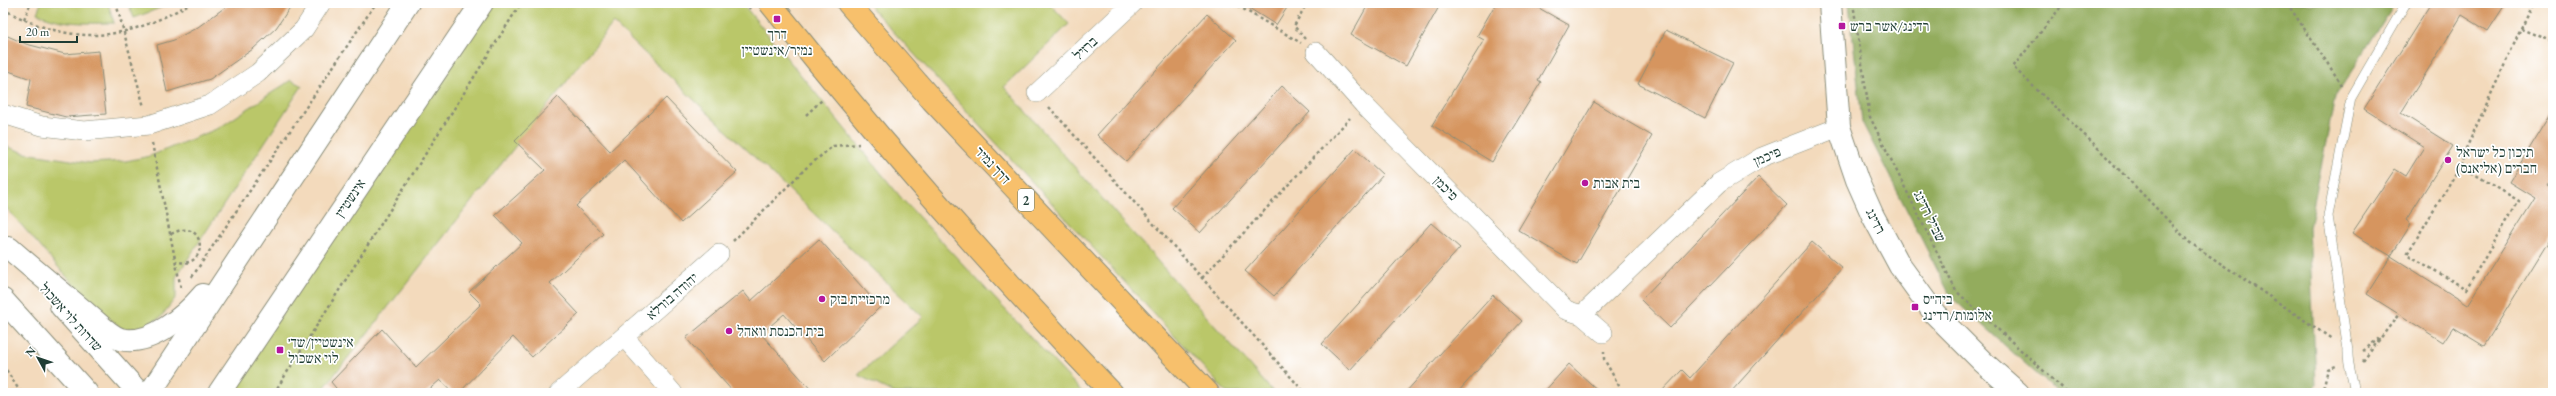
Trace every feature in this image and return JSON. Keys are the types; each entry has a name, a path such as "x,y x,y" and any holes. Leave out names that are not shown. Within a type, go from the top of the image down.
{"highway":[{"path":"770,3 885,143 1112,393"},
{"name":"דרך נמיר","path":"848,3 932,100 1208,393"}],"street":[{"path":"3,114 42,126 84,131 149,125 210,105 258,73 304,29 321,3"},
{"path":"150,393 240,254 408,3"},
{"name":"אינשטיין","path":"219,393 482,3"},
{"name":"ברזיל","path":"1037,94 1133,3"},
{"name":"רדינג","path":"1830,3 1839,127 1863,194 1900,266 1935,314 1983,362 2018,393"},
{"name":"פיכמן","path":"1316,52 1363,104 1566,310 1582,315 1603,333"},
{"name":"פיכמן","path":"1582,315 1719,183 1762,157 1839,127"},
{"path":"6,245 113,335 120,339 132,340 161,331 179,319 240,254"},
{"name":"שדרות לוי אשכול","path":"6,245 139,393"},
{"name":"יהודה בורלא","path":"559,393 719,254"},
{"path":"3,300 87,393"},
{"path":"23,323 66,393"},
{"path":"624,337 673,393"},
{"path":"227,393 234,371"}],"lane":[{"path":"2355,393 2352,374 2347,363 2348,350 2328,216 2351,98 2406,3"}],"path":[{"path":"24,19 31,3"},
{"path":"116,3 149,125 172,234 181,291 186,285"},
{"path":"3,9 24,19 66,34 95,35 124,32 157,20 191,3"},
{"path":"190,279 376,3"},
{"path":"274,393 520,3"},
{"path":"1233,3 1316,52"},
{"path":"1307,3 1294,26 1316,52"},
{"name":"שביל רדינג","path":"1853,3 1870,117 1956,291 2068,393"},
{"path":"2064,3 2013,67 2096,146 2189,242 2348,350"},
{"path":"2287,3 2351,98"},
{"path":"2461,166 2519,201 2466,290 2408,254 2461,166 2464,153 2534,3"},
{"path":"2521,29 2553,42"},
{"path":"1037,94 1305,393"},
{"path":"1202,278 1363,104"},
{"path":"719,254 806,168 833,146 885,143"},
{"path":"172,234 178,230 189,230 200,242 199,253 192,261 181,263 176,261"},
{"path":"2352,374 2399,314"},
{"path":"1603,333 1604,359 1623,393"},
{"path":"3,365 21,393"}],"green space":[{"path":"41,3 108,3 114,23 85,23 56,20 37,13"},
{"path":"128,3 173,3 134,18"},
{"path":"492,3 742,3 903,200 1083,393 894,393 858,375 923,317 613,23 320,393 236,393 245,368"},
{"path":"867,3 1049,3 1069,24 1004,87 1274,393 1227,393"},
{"path":"1849,3 2395,3 2335,97 2309,227 2316,385 2311,393 2058,393 1951,297 1862,122"},
{"path":"291,80 302,86 176,277 176,297 161,317 142,328 122,329 88,301 3,204 3,145 25,153 90,163 126,161 150,156 219,128"}],"building":[{"path":"231,3 293,3 276,28 253,49 210,79 167,92 157,45 174,40 198,27"},
{"path":"1241,3 1290,3 1276,25"},
{"path":"1369,3 1441,3 1406,66 1351,35"},
{"path":"1496,3 1530,3 1569,25 1538,80 1541,82 1492,162 1432,125 1484,40 1477,36"},
{"path":"2431,3 2506,3 2488,31 2462,15 2401,113 2453,146 2406,220 2411,224 2391,256 2352,233 2395,169 2406,176 2424,147 2364,109"},
{"path":"1207,14 1236,40 1126,161 1097,135"},
{"path":"1666,30 1733,63 1705,118 1638,84"},
{"path":"3,34 26,44 65,54 99,51 106,114 66,117 26,107 31,79 3,69"},
{"path":"1282,86 1310,112 1200,233 1172,208"},
{"path":"558,97 610,151 666,98 737,172 681,223 624,160 576,206 603,234 550,283 579,314 532,357 513,337 459,393 454,393 440,380 425,393 340,393 331,382 382,329 416,367 481,304 469,292 522,243 495,215 545,170 515,141"},
{"name":"בית אבות","path":"1594,102 1652,136 1577,264 1518,230"},
{"path":"2553,110 2553,176 2547,185 2553,189 2553,234 2484,346 2453,327 2443,342 2367,294 2391,256 2468,305 2535,198 2509,182"},
{"path":"1355,149 1383,175 1274,296 1245,271"},
{"path":"1758,177 1787,205 1670,328 1641,300"},
{"path":"1431,223 1460,248 1350,370 1322,344"},
{"path":"819,239 880,307 825,361 784,314 761,334 814,393 734,393 686,338 743,291 751,301"},
{"path":"1812,242 1842,268 1730,393 1660,393 1682,370 1690,378"},
{"path":"1493,295 1522,321 1457,393 1405,393"},
{"path":"1569,364 1601,393 1543,393"}],"place":[{"name":"דרך נמיר/אינשטיין","path":"777,19"},
{"name":"רדינג/אשר ברש","path":"1842,26"},
{"name":"תיכון כל ישראל חברים (אליאנס)","path":"2448,160"},
{"name":"בית אבות","path":"1585,183"},
{"name":"מרכזיית בזק","path":"822,299"},
{"name":"ביה״ס אלומות/רדינג","path":"1915,307"},
{"name":"בית הכנסת וואהל","path":"729,331"},
{"name":"אינשטיין/שד׳ לוי אשכול","path":"280,350"}]}
